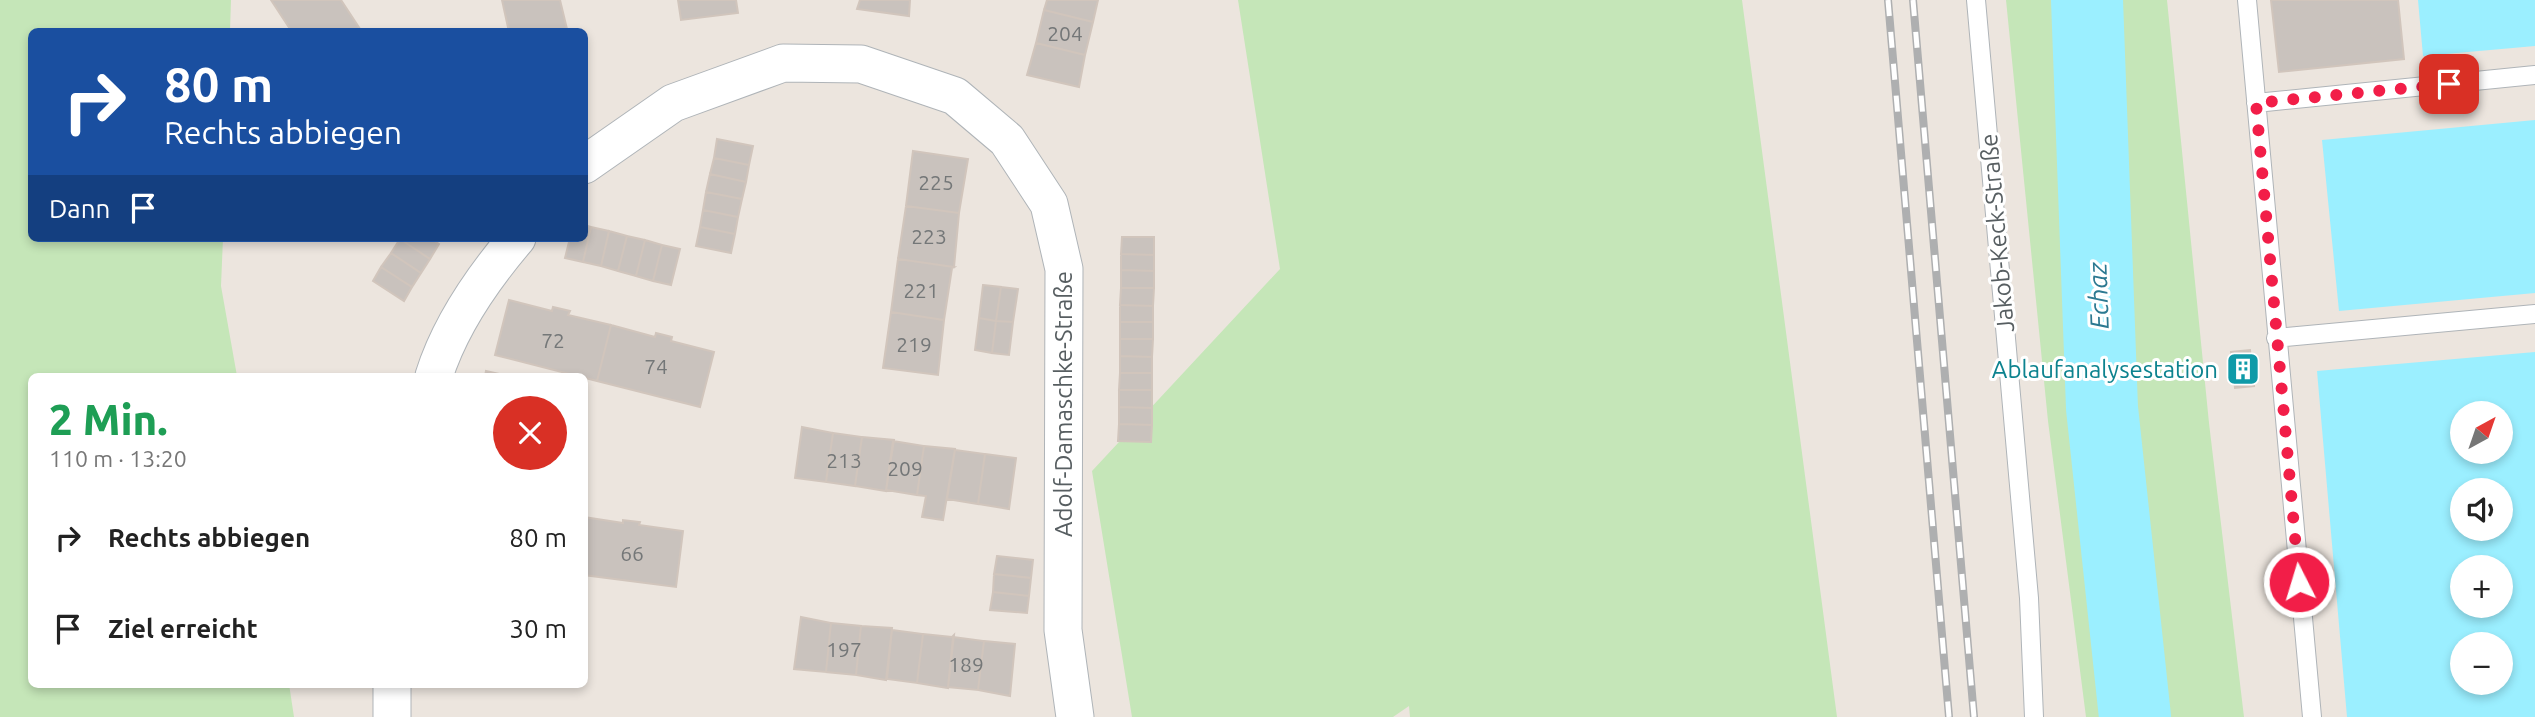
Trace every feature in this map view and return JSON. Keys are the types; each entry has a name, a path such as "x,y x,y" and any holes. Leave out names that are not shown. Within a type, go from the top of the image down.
{"street":[{"name":"Adolf-Damaschke-Straße","path":"588,162 673,103 783,63 861,64 955,96 1007,140 1049,204 1064,269 1063,630 1075,717"},
{"path":"435,373 449,336 489,270 514,242"},
{"path":"391,717 392,688"}],"lane":[{"name":"Jakob-Keck-Straße","path":"1976,0 2029,598 2034,717"},
{"path":"2247,0 2312,717"},
{"path":"2256,103 2535,75"},
{"path":"2276,338 2535,314"}],"green space":[{"path":"0,0 231,0 230,28 28,28 28,242 223,242 221,286 236,373 28,373 28,688 290,688 294,717 0,717"},
{"path":"1238,0 1742,0 1837,717 1410,717 1409,706 1393,717 1132,717 1092,471 1280,269"},
{"path":"2006,0 2167,0 2209,423 2244,717 2086,717 2048,421"}],"water":[{"path":"2418,0 2535,0 2535,46 2423,56"},
{"path":"2535,120 2535,293 2339,311 2322,140"},
{"path":"2535,352 2535,717 2347,717 2317,371"}],"building":[{"path":"271,0 341,0 359,28 289,28"},
{"path":"502,0 560,0 567,28 508,28"},
{"path":"678,0 736,0 738,13 681,20"},
{"path":"860,0 910,0 909,16 857,9"},
{"path":"1047,0 1098,0 1093,22 1044,10"},
{"path":"2271,0 2398,0 2404,59 2279,72"},
{"path":"1044,10 1093,22 1085,55 1036,43"},
{"path":"1036,43 1085,55 1079,87 1027,75"},
{"path":"717,139 753,146 749,165 714,158"},
{"path":"913,151 968,159 959,213 906,206"},
{"path":"714,158 749,165 746,182 710,174"},
{"path":"710,174 746,182 742,199 706,192"},
{"path":"706,192 742,199 738,217 703,210"},
{"path":"906,206 959,213 954,267 898,259"},
{"path":"703,210 738,217 735,234 700,227"},
{"path":"591,227 609,231 601,266 583,262"},
{"path":"700,227 735,234 731,253 696,246"},
{"path":"609,231 627,236 618,271 601,266"},
{"path":"627,236 645,240 636,276 618,271"},
{"path":"1122,237 1154,237 1154,255 1121,254"},
{"path":"645,240 662,245 653,281 636,276"},
{"path":"398,242 404,242 430,259 421,273 391,253"},
{"path":"404,242 439,244 430,259"},
{"path":"569,242 588,242 583,262 565,258"},
{"path":"662,245 680,249 671,285 653,281"},
{"path":"391,253 421,273 412,287 381,267"},
{"path":"1121,254 1154,255 1154,271 1121,270"},
{"path":"898,259 954,267 944,320 891,312"},
{"path":"381,267 412,287 404,301 373,281"},
{"path":"1121,270 1154,271 1154,288 1121,288"},
{"path":"983,285 1001,287 996,321 979,318"},
{"path":"1001,287 1018,289 1013,322 996,321"},
{"path":"1121,288 1154,288 1153,306 1120,305"},
{"path":"509,300 552,311 553,307 570,311 568,315 611,325 597,381 588,379 588,373 566,373 495,355"},
{"path":"1120,305 1153,306 1153,322 1120,322"},
{"path":"891,312 944,320 938,375 883,368"},
{"path":"979,318 996,321 992,353 975,350"},
{"path":"996,321 1013,322 1009,355 992,353"},
{"path":"1120,322 1153,322 1153,339 1120,339"},
{"path":"611,325 655,337 656,333 672,337 671,341 714,352 700,407 597,381"},
{"path":"1120,339 1153,339 1152,357 1120,356"},
{"name":"Ablaufanalysestation","path":"2250,350 2254,386 2235,388 2231,352"},
{"path":"1120,356 1152,357 1152,373 1120,373"},
{"path":"1120,373 1152,373 1152,390 1119,390"},
{"path":"1119,390 1152,390 1152,408 1119,407"},
{"path":"1119,407 1152,408 1152,425 1119,424"},
{"path":"1119,424 1152,425 1151,442 1118,441"},
{"path":"802,427 833,433 826,482 795,478"},
{"path":"833,433 862,437 855,486 826,482"},
{"path":"862,437 894,440 886,491 855,486"},
{"path":"893,441 924,446 917,495 886,490"},
{"path":"924,446 955,449 943,520 922,517 926,496 917,495"},
{"path":"955,450 985,454 978,504 947,499"},
{"path":"985,454 1016,458 1009,509 978,504"},
{"path":"588,518 623,523 623,520 640,522 639,525 683,531 676,587 588,576"},
{"path":"997,556 1033,560 1031,578 994,574"},
{"path":"994,574 1031,578 1029,596 993,592"},
{"path":"993,592 1029,596 1027,613 990,610"},
{"path":"801,617 831,623 826,672 794,669"},
{"path":"831,623 861,626 856,675 826,672"},
{"path":"861,626 892,628 886,680 856,675"},
{"path":"892,630 923,634 917,683 887,679"},
{"path":"923,634 954,635 948,688 917,683"},
{"path":"953,637 984,641 978,690 948,687"},
{"path":"984,641 1015,644 1010,696 978,690"}],"waterway":[{"name":"Echaz","path":"2087,0 2102,408 2135,717"}],"railway":[{"path":"1888,0 1949,717"},
{"path":"1913,0 1974,717"}],"place":[{"name":"Ablaufanalysestation","path":"2243,369"}],"route":[{"path":"2299,582 2256,103 2449,84"}]}
